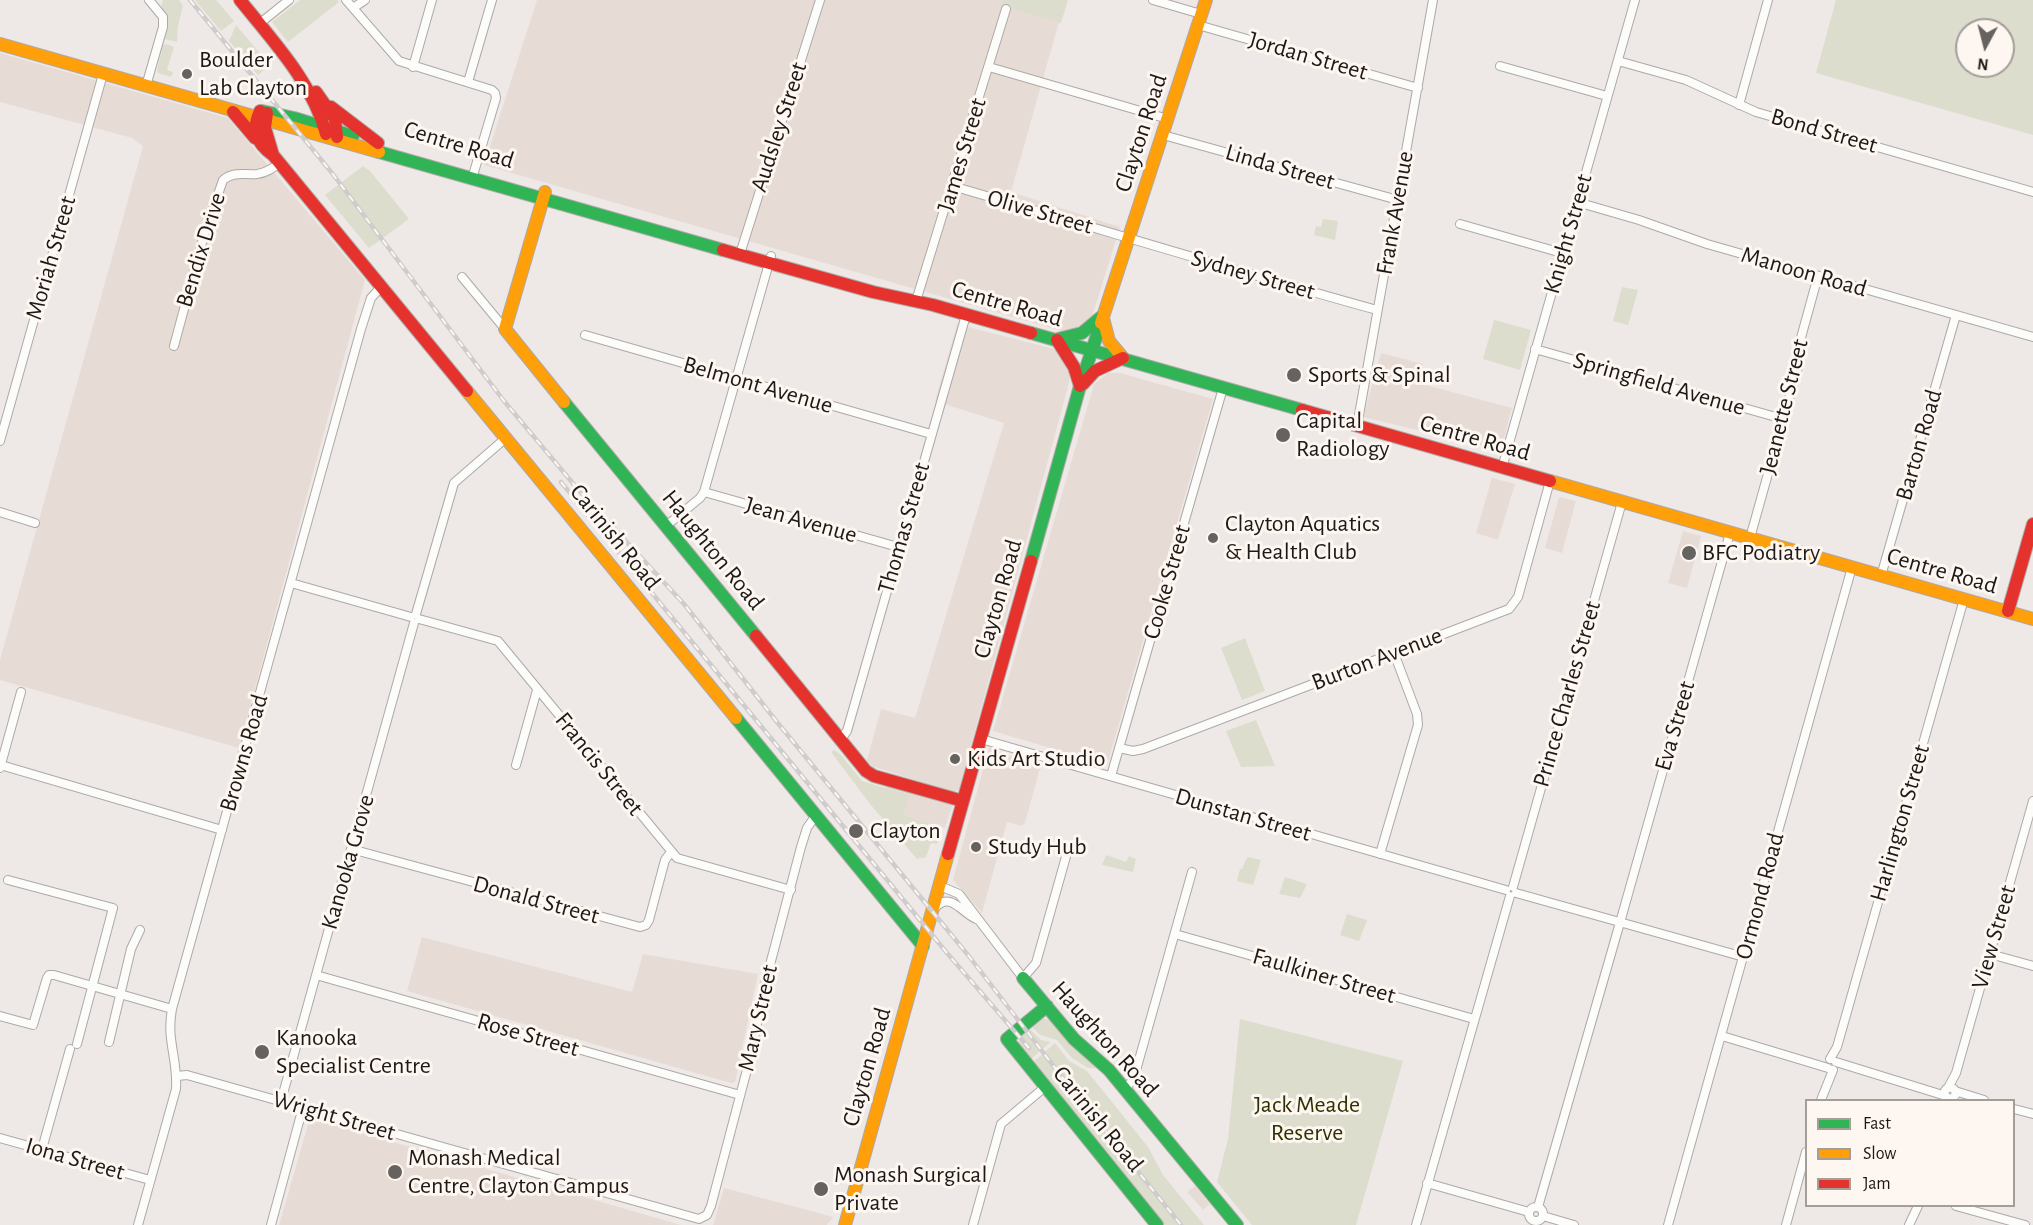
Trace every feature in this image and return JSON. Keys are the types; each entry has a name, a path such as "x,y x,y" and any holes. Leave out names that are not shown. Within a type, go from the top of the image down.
{"main road":[{"path":"240,0 319,101 332,134"},
{"name":"Clayton Road","path":"845,1221 1080,386 1206,0"},
{"name":"Centre Road","path":"0,37 262,116 280,126 378,143 544,195"},
{"name":"Centre Road","path":"0,44 103,74 147,82 233,112 305,122 332,134 770,259 873,292 910,299 1123,358 2033,619"},
{"path":"305,122 319,101"},
{"path":"319,101 378,143"},
{"name":"Carinish Road","path":"233,112 262,148 275,154"},
{"path":"255,138 262,116"},
{"name":"Carinish Road","path":"262,116 275,154 923,946"},
{"path":"275,154 272,138 275,130 280,126"},
{"path":"505,329 544,195"},
{"path":"1102,315 1109,341 1123,358 1095,371 1080,386 1074,367 1057,340 1082,333 1102,315"},
{"name":"Haughton Road","path":"505,329 866,771 874,776 963,801"},
{"path":"2008,611 2033,524"},
{"name":"Haughton Road","path":"1023,978 1074,1039 1106,1066 1237,1225"},
{"name":"Carinish Road","path":"1047,1006 1007,1039 1157,1225"}],"street":[{"path":"147,82 163,27 163,17 150,0"},
{"path":"259,24 289,0"},
{"path":"346,0 399,61 468,82 495,93 496,98 474,172"},
{"path":"353,8 365,0"},
{"path":"413,67 432,0"},
{"path":"468,82 492,0"},
{"name":"Audsley Street","path":"741,251 820,0"},
{"name":"Jordan Street","path":"1154,0 1200,19 1418,88"},
{"name":"Frank Avenue","path":"1357,426 1433,0"},
{"name":"Knight Street","path":"1502,468 1635,0"},
{"path":"1739,105 1768,0"},
{"name":"James Street","path":"910,299 952,186 1006,9"},
{"name":"Bond Street","path":"1618,61 1686,80 1756,112 2033,192"},
{"path":"1500,66 1607,96"},
{"path":"989,67 1168,119"},
{"name":"Moriah Street","path":"0,441 103,74"},
{"name":"Linda Street","path":"1163,135 1398,200"},
{"name":"Bendix Drive","path":"174,346 204,235 223,180 237,173 265,172 275,154"},
{"name":"Olive Street","path":"952,186 1129,239"},
{"name":"Manoon Road","path":"1577,202 1640,219 1707,244 2033,337"},
{"path":"1460,224 1562,253"},
{"name":"Sydney Street","path":"1129,239 1377,310"},
{"path":"666,526 700,498 704,492 770,259"},
{"name":"Jeanette Street","path":"1750,538 1798,363 1798,345 1818,276"},
{"name":"Haughton Road","path":"462,277 505,329"},
{"name":"Browns Road","path":"138,1225 176,1089 177,1076 169,1035 172,1009 364,318 371,298 381,286"},
{"name":"Thomas Street","path":"841,739 847,731 966,315"},
{"name":"Barton Road","path":"1881,576 1956,315"},
{"name":"Belmont Avenue","path":"585,335 931,434"},
{"name":"Springfield Avenue","path":"1535,349 1783,419"},
{"name":"Cooke Street","path":"1111,776 1223,388"},
{"name":"Kanooka Grove","path":"281,1101 454,483 507,437"},
{"name":"Burton Avenue","path":"1119,748 1133,751 1143,749 1509,609 1518,597 1550,481"},
{"name":"Jean Avenue","path":"704,492 898,547"},
{"name":"Prince Charles Street","path":"1416,1225 1622,502"},
{"path":"0,512 35,523"},
{"name":"Eva Street","path":"1538,1207 1730,532"},
{"name":"Ormond Road","path":"1668,1225 1852,567"},
{"name":"Francis Street","path":"291,584 498,641 677,858 791,890"},
{"name":"Harlington Street","path":"1822,1099 1964,599"},
{"path":"1380,854 1418,725 1417,714 1394,653"},
{"path":"516,765 537,690"},
{"path":"21,692 0,767 222,830"},
{"name":"Dunstan Street","path":"981,739 1744,957"},
{"name":"View Street","path":"1950,1095 2033,801"},
{"name":"Mary Street","path":"699,1219 707,1215 711,1206 740,1095 766,980 807,828 816,815"},
{"path":"1023,978 1036,963 1069,846"},
{"name":"Donald Street","path":"351,849 640,927 646,925 649,920 665,860 671,852"},
{"path":"1125,1089 1135,1074 1192,872"},
{"path":"8,880 113,908 42,1149"},
{"name":"Haughton Road","path":"940,886 958,894 1023,978"},
{"path":"932,912 942,902 950,901 955,902 976,919"},
{"path":"109,1042 131,949 140,930"},
{"name":"Faulkiner Street","path":"1175,934 1474,1019"},
{"path":"1990,954 2033,966"},
{"path":"0,1016 33,1025 49,975 172,1009"},
{"name":"Rose Street","path":"316,975 740,1095"},
{"path":"1722,1036 1812,1062 1852,1068 1929,1090 1978,1099"},
{"name":"Wright Street","path":"177,1076 187,1075 699,1219"},
{"path":"972,1225 1001,1124 1045,1087"},
{"path":"271,1225 303,1107"},
{"path":"2015,1110 2033,1114"},
{"name":"Iona Street","path":"0,1138 150,1180"},
{"path":"1786,1225 1805,1156"},
{"path":"1427,1183 1529,1212"},
{"path":"1529,1212 1538,1207 1543,1212 1543,1216"},
{"path":"1909,1225 1918,1207"},
{"path":"1960,1207 2025,1225"},
{"path":"1529,1212 1534,1223 1543,1216"},
{"path":"1543,1216 1574,1225"}],"shaded area":[{"path":"537,0 1002,0 1001,5 1059,22 1011,192 1120,227 1092,317 1079,328 1061,331 484,165"},
{"path":"0,53 228,118 365,280 239,748 0,680 0,660 143,146 132,138 0,102"},
{"path":"957,324 1054,349 1061,353 1068,367 1070,379 959,790 952,792 872,766 867,760 881,709 915,718 1004,423 935,401"},
{"path":"1381,353 1423,364 1418,383 1512,408 1501,450 1363,417"},
{"path":"1108,373 1120,373 1213,399 1107,765 993,731 1094,384"},
{"path":"1492,478 1515,484 1498,540 1476,533"},
{"path":"1559,497 1576,501 1562,553 1545,548"},
{"path":"1683,531 1701,536 1687,588 1668,583"},
{"path":"989,747 1040,768 1025,823 1021,826 1007,822 982,913 953,880"},
{"path":"887,784 953,803 945,828 904,815 909,795 885,789"},
{"path":"422,937 632,992 643,954 758,974 735,1082 731,1083 407,991"},
{"name":"Monash Medical Centre, Clayton Campus","path":"310,1118 681,1225 279,1225"},
{"path":"1195,1186 1210,1204 1203,1210 1187,1192"},
{"path":"724,1188 833,1217 827,1225 713,1225"}],"green space":[{"path":"163,0 179,0 183,6 177,42 165,39 168,18 161,7"},
{"path":"195,0 216,0 234,21 221,31"},
{"path":"300,0 337,0 339,2 288,42 272,22"},
{"path":"1002,0 1068,0 1061,23 1000,5"},
{"path":"1836,0 2033,0 2033,135 1816,73"},
{"path":"236,25 270,65 258,75 229,41"},
{"path":"163,45 174,47 167,70 173,72 171,77 158,73 157,70"},
{"path":"363,166 370,171 409,219 369,248 325,195"},
{"path":"1323,219 1338,221 1335,240 1314,235 1316,226 1321,227"},
{"path":"1622,287 1638,290 1628,325 1613,321"},
{"path":"1494,320 1531,330 1520,370 1483,359"},
{"path":"1245,638 1265,691 1242,700 1221,648"},
{"path":"1256,720 1275,766 1241,767 1226,731"},
{"path":"834,750 841,755 862,781 909,795 904,815 941,827 937,844 931,843 926,857 917,859 870,804 831,752"},
{"path":"1106,855 1126,862 1129,856 1136,859 1133,872 1102,865"},
{"path":"1247,857 1261,860 1253,885 1237,881 1240,869"},
{"path":"1285,877 1307,884 1300,898 1279,894"},
{"path":"1347,914 1367,920 1359,941 1340,935"},
{"path":"1041,1018 1051,1020 1102,1068 1088,1068 1072,1058 1057,1040 1040,1035 1031,1026"},
{"name":"Jack Meade Reserve","path":"1240,1019 1403,1061 1356,1225 1252,1225 1217,1182 1228,1139"},
{"path":"1029,1028 1041,1040 1051,1042 1031,1059 1019,1044 1020,1036"},
{"path":"1055,1043 1069,1061 1087,1071 1148,1147 1163,1175 1204,1225 1163,1225 1032,1063"}],"railway":[{"path":"190,0 332,173 504,401 576,487 684,604 777,722 968,955 1069,1086 1181,1225"},
{"path":"561,482 947,953 1029,1048"}],"traffic: fast":[{"path":"262,111 353,136"},
{"path":"379,152 723,250"},
{"path":"1058,339 1082,333 1101,317"},
{"path":"1031,561 1080,386 1101,323"},
{"path":"1031,333 1302,410"},
{"path":"564,402 756,636"},
{"path":"736,718 923,946"},
{"path":"1023,978 1074,1039 1109,1070 1237,1225"},
{"path":"1047,1006 1007,1039 1157,1225"}],"traffic: slow":[{"path":"1101,323 1206,0"},
{"path":"0,44 379,152"},
{"path":"545,192 505,329 564,402"},
{"path":"1103,318 1109,341 1123,358"},
{"path":"467,391 736,718"},
{"path":"1550,481 2033,619"},
{"path":"845,1225 948,854"}],"traffic: jam":[{"path":"240,0 302,80 312,97 326,134"},
{"path":"316,92 335,119 337,137"},
{"path":"331,107 378,143"},
{"path":"260,111 256,124 259,141 273,155 467,391"},
{"path":"233,112 255,138"},
{"path":"267,113 265,128 273,155"},
{"path":"723,250 1031,333"},
{"path":"1057,340 1074,367 1080,386"},
{"path":"1083,384 1095,371 1123,358"},
{"path":"1302,410 1550,481"},
{"path":"2008,611 2033,524"},
{"path":"948,854 1031,561"},
{"path":"756,636 866,771 874,776 963,801"}],"place":[{"name":"Boulder Lab Clayton","path":"187,74"},
{"name":"Sports & Spinal","path":"1294,375"},
{"name":"Capital Radiology","path":"1283,435"},
{"name":"Clayton Aquatics & Health Club","path":"1213,538"},
{"name":"BFC Podiatry","path":"1689,553"},
{"name":"Kids Art Studio","path":"955,759"},
{"name":"Clayton","path":"856,831"},
{"name":"Study Hub","path":"976,847"},
{"name":"Kanooka Specialist Centre","path":"262,1052"},
{"name":"Monash Medical Centre, Clayton Campus","path":"395,1172"},
{"name":"Monash Surgical Private","path":"821,1189"}]}
